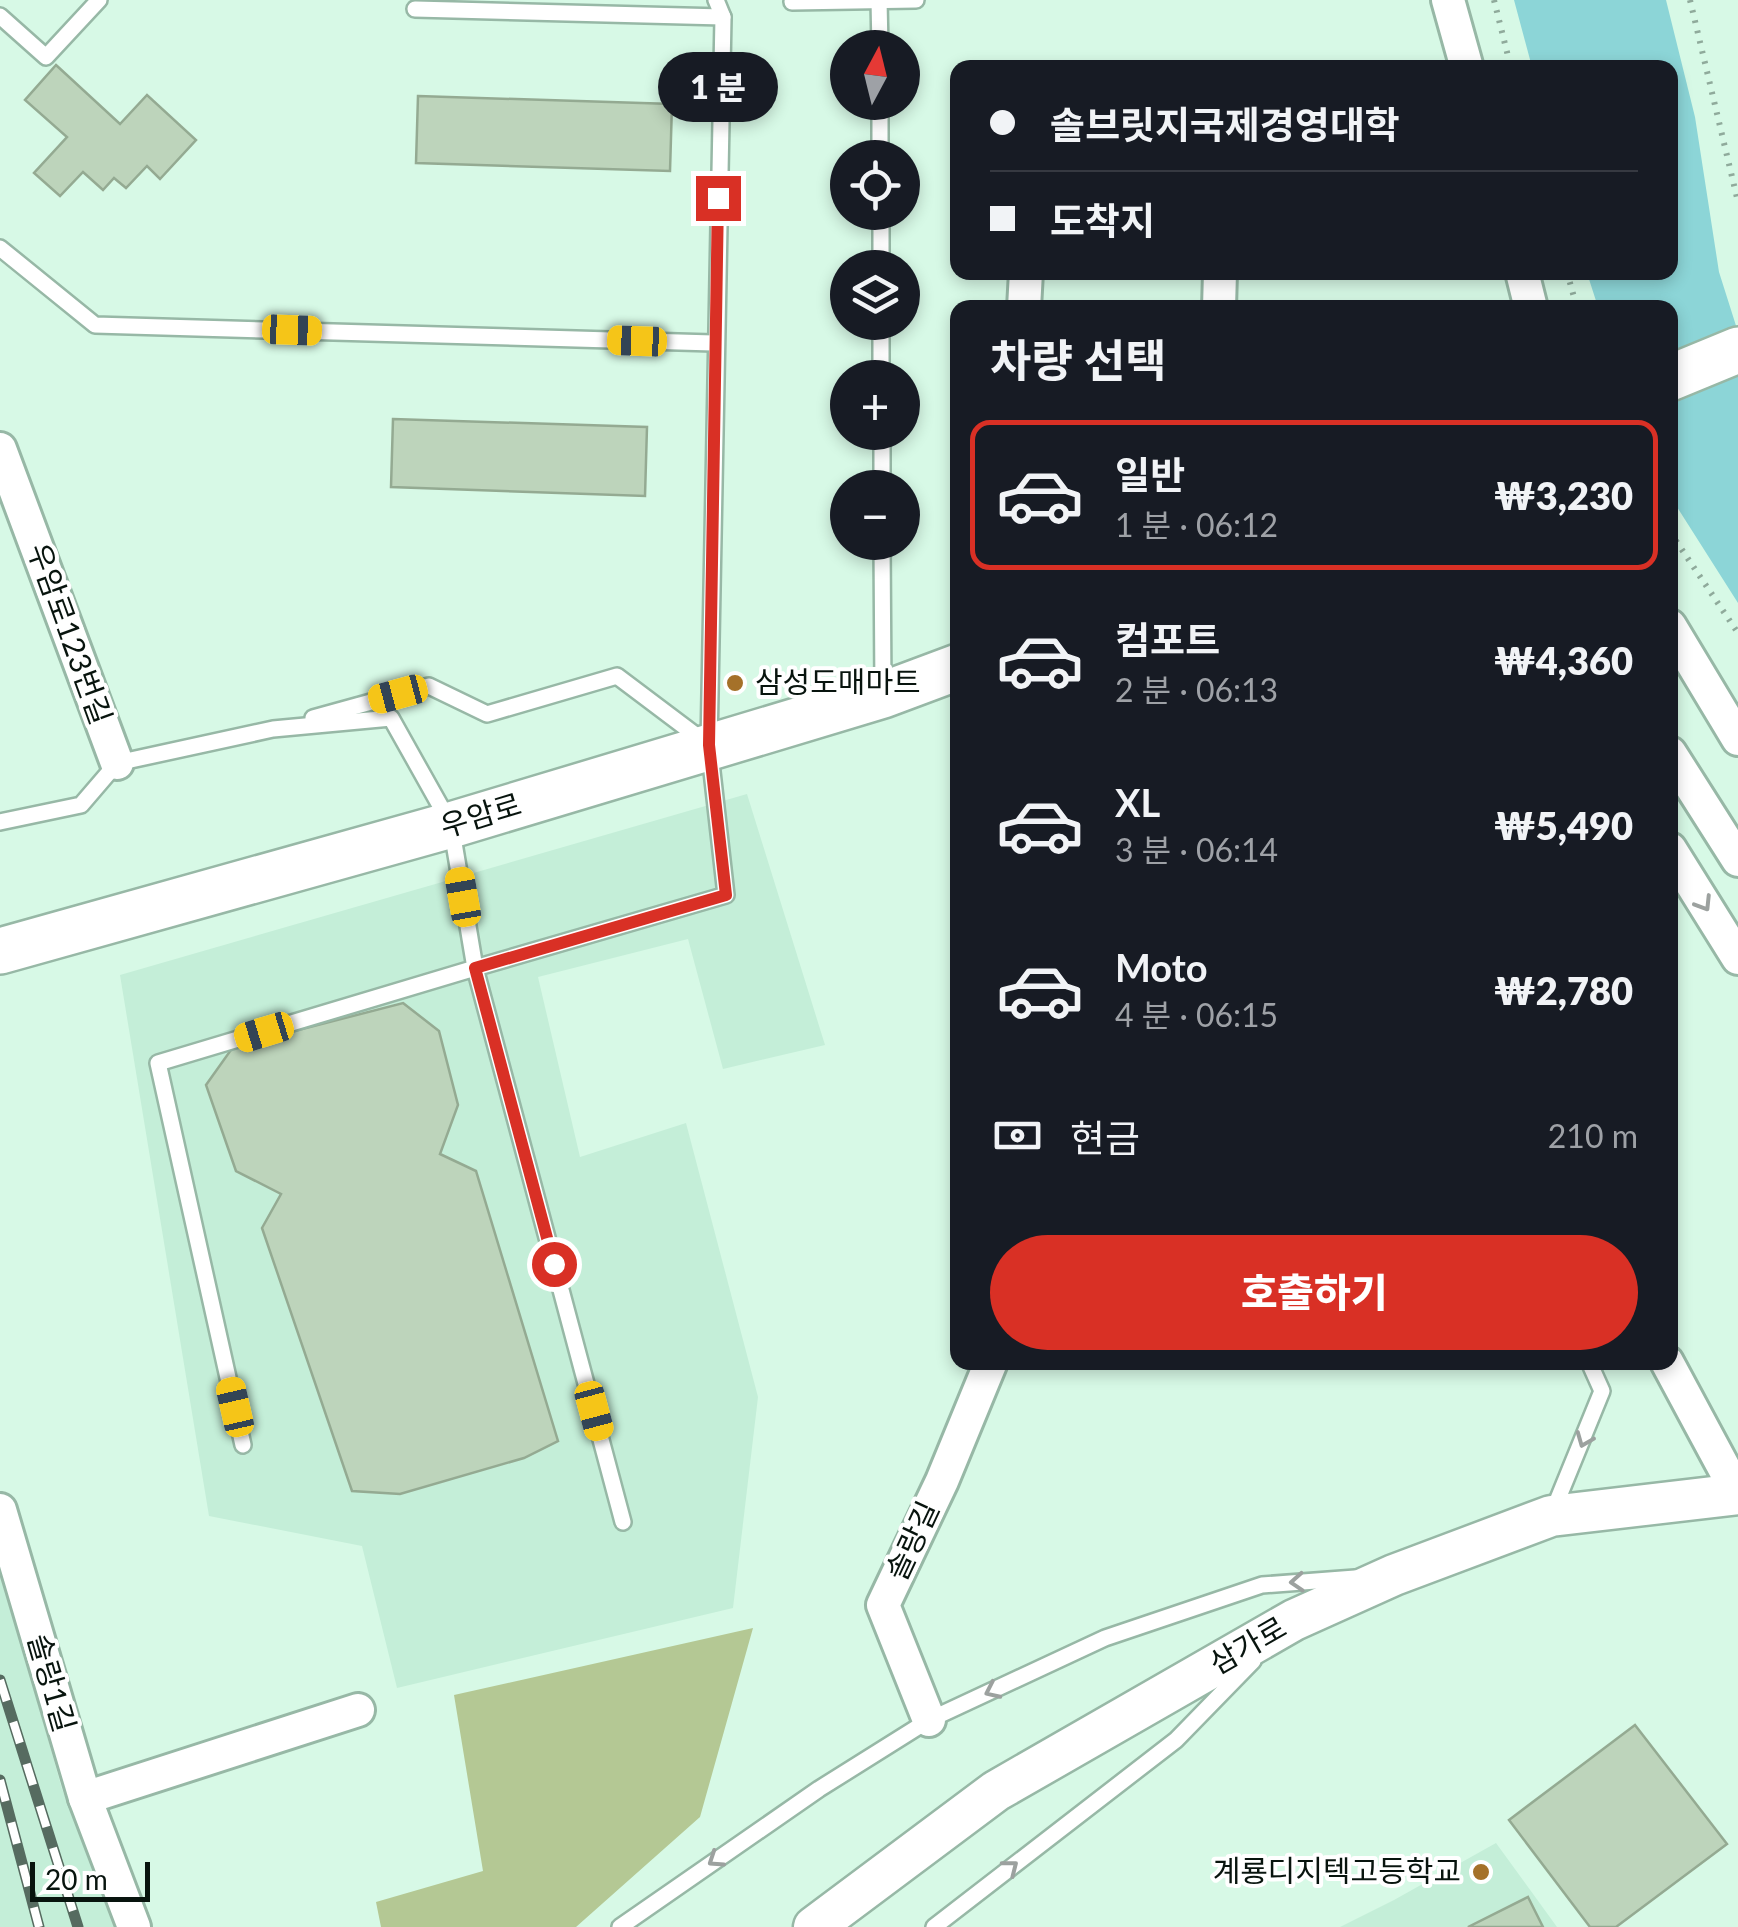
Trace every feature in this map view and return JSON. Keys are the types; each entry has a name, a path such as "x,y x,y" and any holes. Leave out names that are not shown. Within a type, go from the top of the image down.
{"main road":[{"path":"1678,375 1738,350"},
{"name":"우암로","path":"0,952 451,826 709,745 883,696 950,670"}],"street":[{"path":"1448,0 1465,60"},
{"name":"우암로123번길","path":"0,449 117,764"},
{"path":"1678,639 1738,739"},
{"path":"1678,765 1738,860"},
{"path":"1678,862 1738,958"},
{"name":"솔랑길","path":"929,1720 883,1605 942,1481 987,1370"},
{"path":"1670,1370 1738,1494"},
{"name":"삼가로","path":"814,1927 996,1792 1294,1620 1394,1576 1551,1516 1738,1494"},
{"name":"솔랑1길","path":"0,1510 85,1798 134,1927"},
{"path":"85,1798 358,1710"}],"lane":[{"path":"0,16 46,57 98,0"},
{"path":"243,1445 158,1063 726,895 709,745 723,17 716,0"},
{"path":"880,0 880,30"},
{"path":"792,2 916,0"},
{"path":"415,9 723,17"},
{"path":"0,248 95,325 714,343"},
{"path":"882,560 883,696"},
{"path":"0,822 81,805 117,764 273,729 428,686 486,714 617,676 709,745"},
{"path":"273,729 390,718 451,826 475,968 623,1522"},
{"path":"1551,1516 1602,1391 1593,1370"},
{"path":"620,1927 820,1789 929,1720 1106,1638 1262,1585 1394,1576"},
{"path":"934,1927 1176,1740 1294,1620"}],"path":[{"path":"1494,0 1508,60"},
{"path":"1690,0 1738,202"},
{"path":"1678,544 1738,633"}],"shaded area":[{"path":"747,794 825,1045 723,1069 688,939 538,977 580,1157 686,1123 758,1397 733,1608 397,1688 362,1546 209,1516 120,975"},
{"path":"0,1569 62,1789 116,1927 0,1927"},
{"path":"753,1628 700,1817 576,1927 381,1927 376,1902 483,1871 454,1695"},
{"name":"계룡디지텍고등학교","path":"1496,1843 1557,1927 1340,1927 1394,1900"}],"water":[{"path":"1514,0 1666,0 1695,117 1719,272 1738,332 1738,603 1678,509 1678,300 1596,300 1589,280 1678,280 1678,60 1530,60"}],"building":[{"path":"56,65 120,124 147,95 196,140 160,179 147,166 126,188 114,178 103,190 83,172 60,196 34,173 67,137 25,100"},
{"path":"418,96 672,104 670,171 416,163"},
{"path":"393,419 647,427 645,496 391,487"},
{"path":"403,1003 439,1031 458,1105 440,1154 476,1171 558,1441 524,1458 400,1494 352,1491 262,1228 281,1194 236,1171 206,1085 233,1047"},
{"path":"1635,1725 1727,1844 1616,1927 1590,1927 1509,1820"},
{"path":"1528,1897 1543,1927 1468,1927"}],"railway":[{"path":"0,1680 78,1927"},
{"path":"0,1780 39,1927"}],"place":[{"name":"삼성도매마트","path":"735,683"},
{"name":"계룡디지텍고등학교","path":"1481,1872"}],"route":[{"path":"554,1264 475,968 726,895 709,745 718,198"}]}
